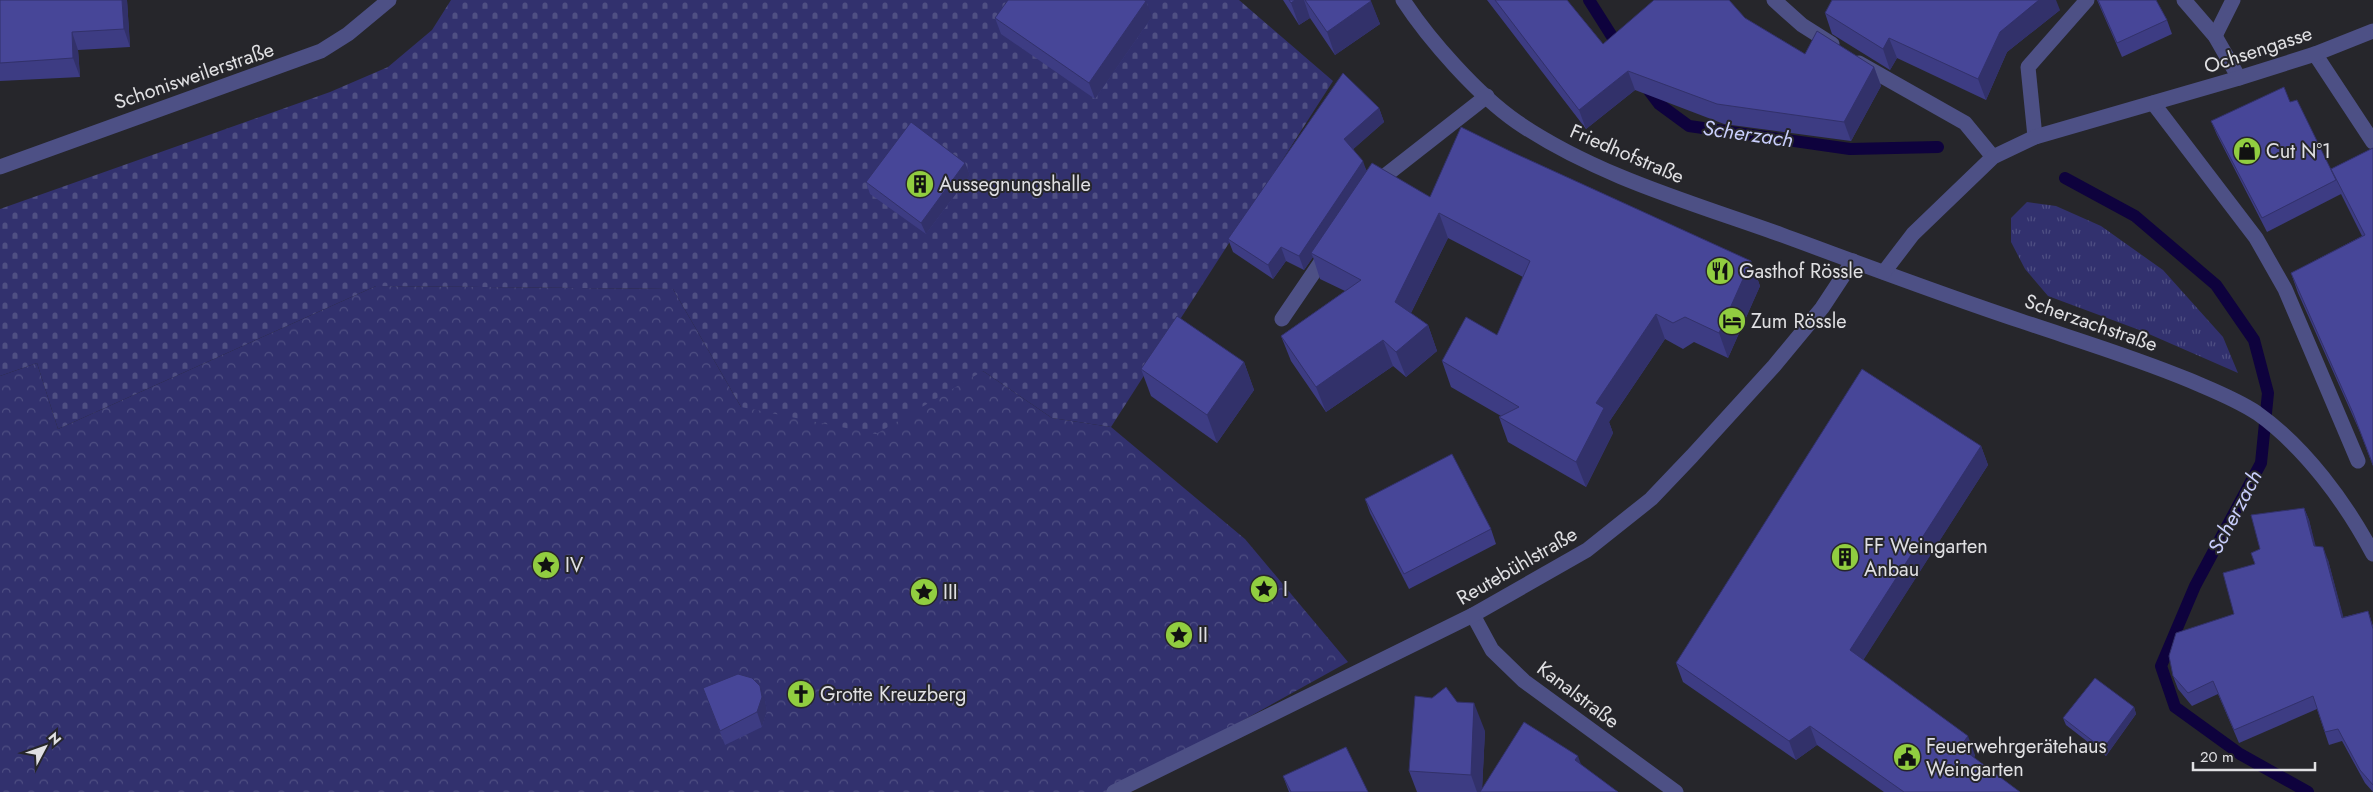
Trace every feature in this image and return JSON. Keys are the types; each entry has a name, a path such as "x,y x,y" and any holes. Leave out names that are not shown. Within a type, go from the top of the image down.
{"street":[{"name":"Schonisweilerstraße","path":"0,167 321,51 348,34 389,0"},
{"name":"Friedhofstraße","path":"1403,0 1447,56 1486,96 1516,121 1570,153 1633,181 1884,272"},
{"path":"1774,0 1802,25 1846,54 1965,123 1993,157"},
{"path":"2035,137 2028,67 2087,0"},
{"path":"2184,0 2215,36 2240,78"},
{"path":"2215,36 2233,0"},
{"name":"Ochsengasse","path":"2153,103 2315,54 2373,31"},
{"path":"2315,54 2373,142"},
{"path":"1364,198 1375,181 1486,96"},
{"path":"1884,272 1913,234 1993,157 2035,137 2153,103 2256,238 2285,289 2358,461"},
{"path":"1282,319 1337,238"},
{"name":"Reutebühlstraße","path":"1114,792 1473,615 1587,550 1651,499 1774,366 1822,308 1853,261"},
{"name":"Scherzachstraße","path":"1884,272 2154,365 2224,395 2257,414 2289,441 2323,477 2357,524 2373,554"},
{"name":"Kanalstraße","path":"1473,615 1492,650 1524,681 1676,792"}],"green space":[{"path":"451,0 1239,0 1333,81 1111,427 1052,418 983,371 876,434 741,407 673,289 376,286 58,429 37,363 0,376 0,209 330,92 388,67 432,30"},
{"path":"2027,202 2056,206 2101,226 2163,270 2223,337 2238,373 2142,331 2048,296 2025,269 2011,242 2011,218"},
{"path":"376,286 673,289 741,407 983,371 1052,418 1111,427 1245,539 1348,662 1114,792 0,792 0,376 37,363 58,429"}],"building":[{"path":"0,0 122,0 124,29 72,32 73,58 0,63"},
{"path":"1008,0 1146,1 1089,83 995,18"},
{"path":"1305,0 1370,0 1371,1 1327,32"},
{"path":"1495,0 1567,0 1603,44 1654,0 1729,0 1745,18 1805,54 1817,31 1874,67 1844,122 1717,104 1628,71 1579,110"},
{"path":"1832,0 2039,0 2000,32 1978,79 1889,38 1883,49 1825,13"},
{"path":"2098,0 2156,0 2167,20 2117,43"},
{"path":"1343,73 1379,108 1344,139 1363,161 1299,256 1281,247 1268,265 1228,239"},
{"path":"2284,87 2290,102 2297,100 2336,180 2262,218 2211,121"},
{"name":"Aussegnungshalle","path":"911,122 965,163 921,223 866,182"},
{"path":"1461,127 1751,261 1719,333 1685,317 1673,323 1656,314 1596,403 1604,408 1576,462 1499,417 1519,407 1442,361 1466,317 1497,335 1530,261 1439,213 1395,302 1428,325 1396,352 1383,340 1316,387 1281,336 1361,280 1311,253 1372,163 1430,197"},
{"path":"2373,148 2373,465 2353,413 2291,273 2365,235 2331,169"},
{"path":"1177,316 1244,362 1207,415 1141,369"},
{"name":"FF Weingarten Anbau","path":"1862,369 1981,446 1850,650 1968,736 1960,747 2020,792 1904,792 1810,726 1789,741 1676,663"},
{"path":"1452,454 1491,529 1404,574 1365,499"},
{"path":"2304,508 2314,546 2323,547 2342,618 2368,611 2373,629 2373,785 2360,770 2338,729 2325,732 2313,696 2234,730 2213,681 2188,693 2173,676 2169,656 2176,633 2234,614 2223,573 2255,564 2251,553 2260,549 2251,515"},
{"path":"738,674 752,678 760,686 762,697 757,712 720,731 703,688"},
{"path":"2095,678 2134,707 2103,749 2063,718"},
{"path":"1446,687 1457,702 1474,703 1471,775 1409,771 1415,696 1432,698"},
{"path":"1524,722 1578,756 1575,760 1618,792 1480,792"},
{"path":"1346,747 1368,792 1291,792 1283,776"}],"waterway":[{"name":"Scherzach","path":"1589,0 1620,49"},
{"name":"Scherzach","path":"1644,84 1659,104 1689,126 1850,149 1938,147"},
{"name":"Scherzach","path":"2065,178 2135,216 2216,285 2254,340 2268,393 2261,463 2195,586 2161,666 2175,707 2240,754 2308,792"}],"place":[{"name":"Cut N°1","path":"2247,151"},
{"name":"Aussegnungshalle","path":"920,184"},
{"name":"Gasthof Rössle","path":"1720,271"},
{"name":"Zum Rössle","path":"1732,321"},
{"name":"FF Weingarten Anbau","path":"1845,557"},
{"name":"IV","path":"546,565"},
{"name":"I","path":"1264,589"},
{"name":"III","path":"924,592"},
{"name":"II","path":"1179,635"},
{"name":"Grotte Kreuzberg","path":"801,694"},
{"name":"Feuerwehrgerätehaus Weingarten","path":"1907,757"}]}
